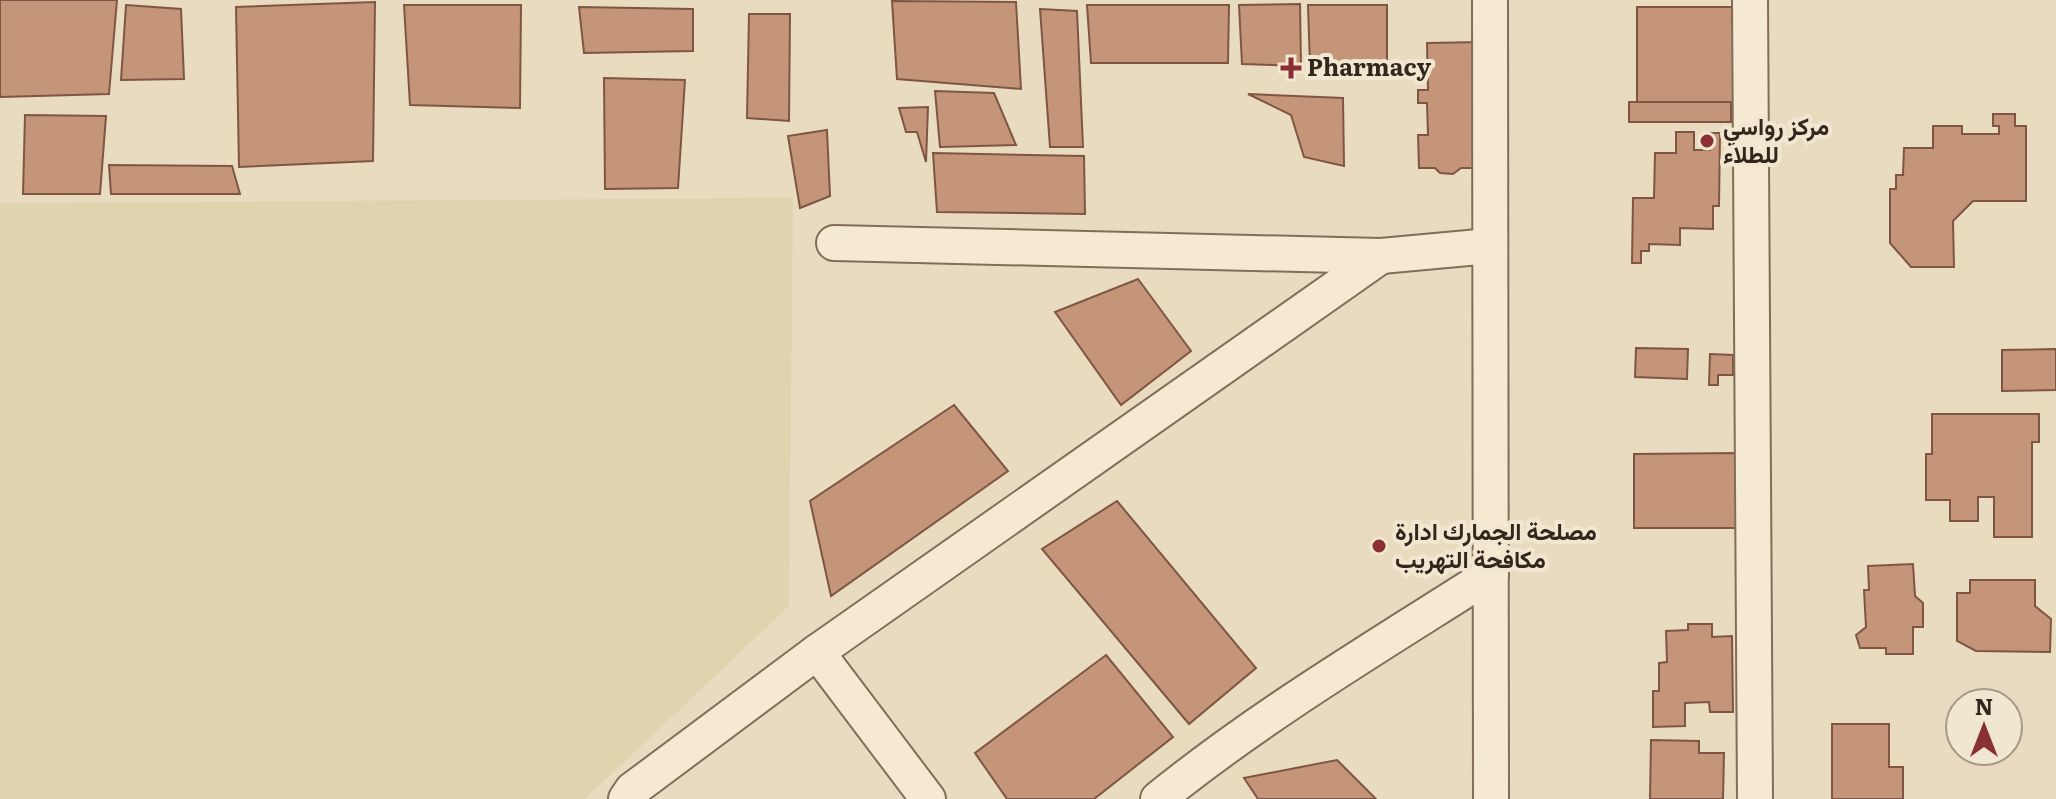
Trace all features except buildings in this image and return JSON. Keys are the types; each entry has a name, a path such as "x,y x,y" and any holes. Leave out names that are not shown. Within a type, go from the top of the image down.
{"street":[{"path":"1490,0 1491,799"},
{"path":"1750,0 1755,799"},
{"path":"834,243 1381,256 1490,246"},
{"path":"626,799 632,790 817,652 1381,256"},
{"path":"1158,799 1285,706 1491,574"},
{"path":"817,652 928,799"}],"shaded area":[{"path":"793,198 789,606 585,799 0,799 0,203"}],"place":[{"name":"Pharmacy","path":"1291,68"},
{"name":"مركز رواسي للطلاء","path":"1707,141"},
{"name":"مصلحة الجمارك ادارة مكافحة التهريب","path":"1379,546"}]}
